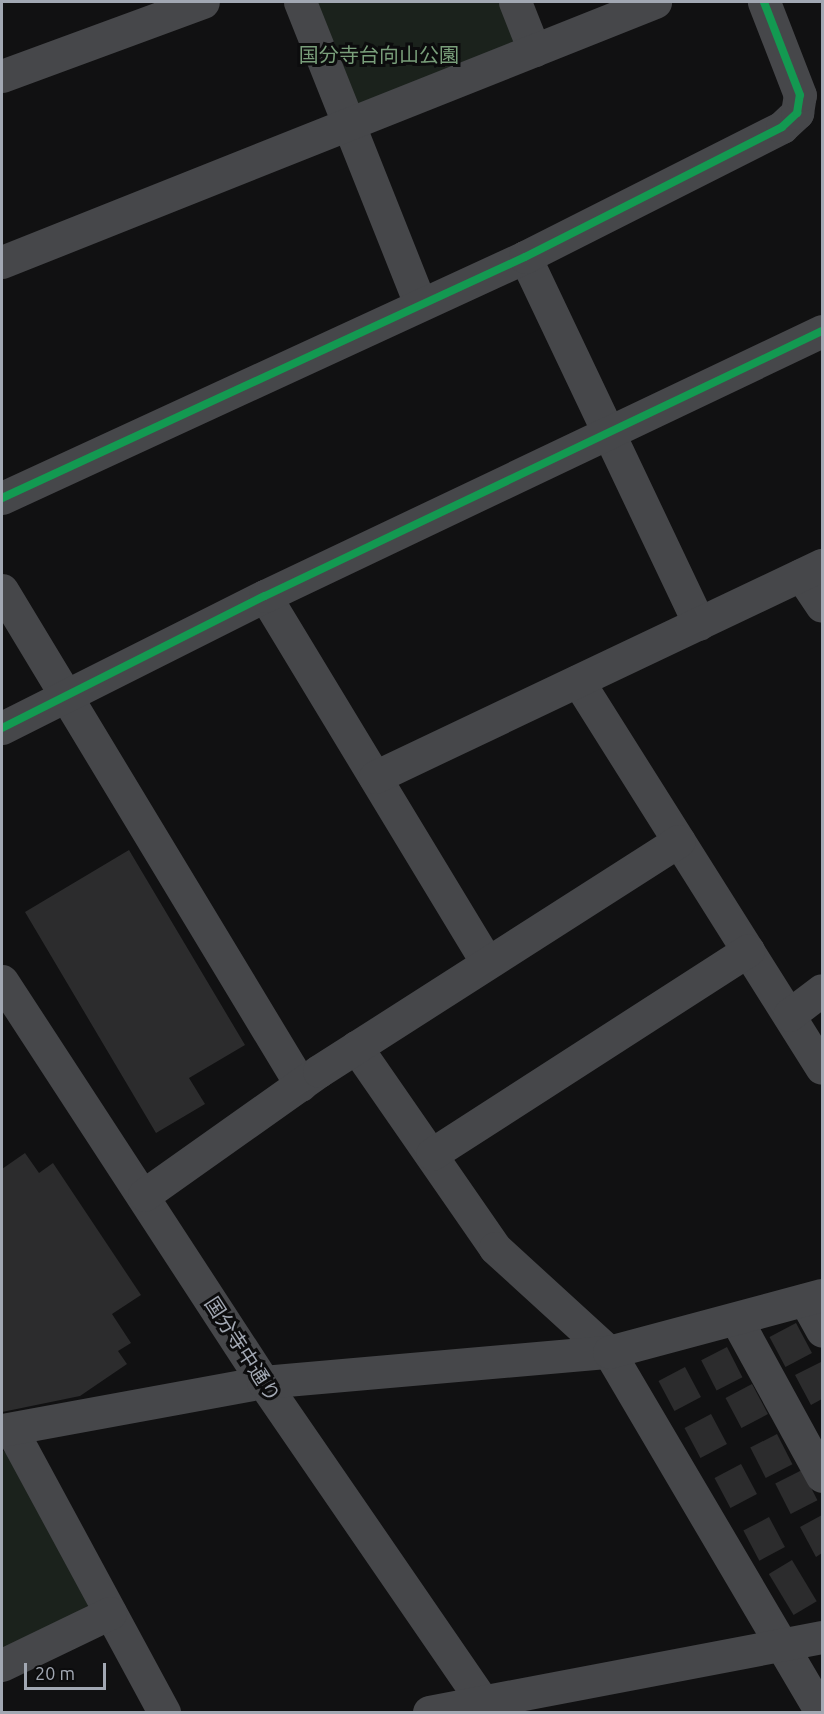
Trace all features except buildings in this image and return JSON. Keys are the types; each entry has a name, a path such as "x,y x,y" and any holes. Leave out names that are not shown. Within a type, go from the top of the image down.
{"street":[{"path":"2,76 203,2"},
{"path":"300,2 420,303"},
{"path":"515,2 534,50"},
{"path":"2,262 655,2"},
{"path":"2,498 525,256 782,127 797,113 800,95 764,2"},
{"path":"525,256 699,624"},
{"path":"2,728 64,699 265,596 822,331"},
{"path":"375,777 812,570 822,606"},
{"path":"2,590 64,699 302,1084"},
{"path":"265,596 487,962"},
{"path":"578,681 822,1068"},
{"path":"144,1196 356,1047 679,840"},
{"path":"432,1154 748,951"},
{"name":"国分寺中通り","path":"2,981 263,1382 487,1708"},
{"path":"789,1015 822,990"},
{"path":"356,1047 495,1248 609,1352 821,1713"},
{"path":"164,1713 6,1429 263,1382 609,1352 814,1298 822,1331"},
{"path":"736,1319 822,1476"},
{"path":"2,1665 110,1614"},
{"path":"429,1713 487,1708 822,1637"}],"green space":[{"name":"国分寺台向山公園","path":"300,2 515,2 534,50 349,124"},
{"path":"2,1450 9,1455 91,1604 2,1655"}],"cycle path":[{"path":"2,498 525,257 782,127 797,113 800,95 764,2"},
{"path":"2,728 265,596 822,331"}]}
